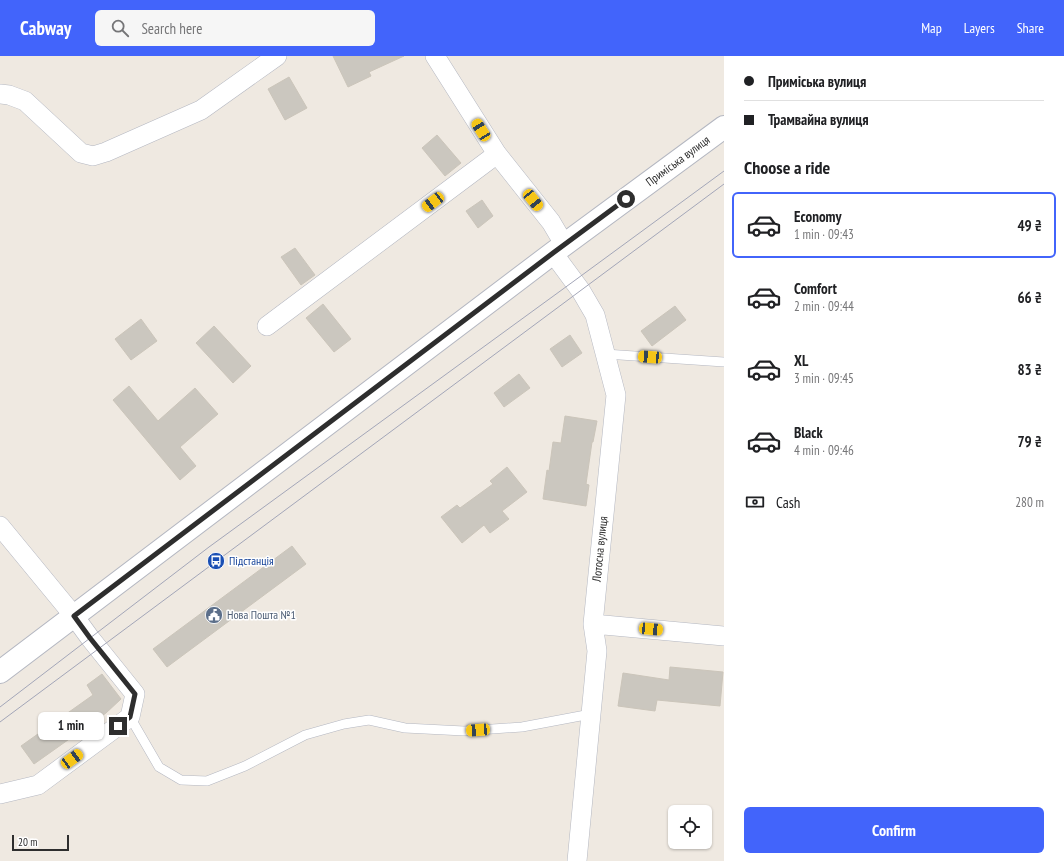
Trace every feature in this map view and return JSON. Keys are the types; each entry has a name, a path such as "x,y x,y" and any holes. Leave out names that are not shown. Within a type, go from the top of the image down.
{"street":[{"path":"0,94 9,95 24,102 80,153 93,156 106,152 201,110 277,56"},
{"name":"Лотосна вулиця","path":"435,56 496,154 551,222 558,248 595,315 616,395 593,624 596,651 577,861"},
{"name":"Приміська вулиця","path":"0,672 558,248 724,127"},
{"path":"267,326 496,154"},
{"path":"0,526 74,616 135,694 130,717 38,785 0,794"},
{"path":"593,624 724,636"}],"lane":[{"path":"605,354 724,362"},
{"path":"130,717 159,767 181,780 207,781 245,766 305,735 344,724 369,720 405,728 464,731 522,727 591,714"}],"building":[{"path":"333,56 404,56 369,72 371,76 348,87"},
{"path":"289,77 307,108 285,120 268,89"},
{"path":"437,135 461,163 445,176 422,148"},
{"path":"482,200 493,216 478,228 466,211"},
{"path":"295,248 315,275 301,285 281,257"},
{"path":"323,304 351,339 334,352 306,318"},
{"path":"675,306 686,320 652,346 641,331"},
{"path":"141,319 157,341 131,360 115,339"},
{"path":"214,326 251,366 233,383 196,343"},
{"path":"570,335 582,353 562,367 550,349"},
{"path":"519,374 530,388 504,407 494,393"},
{"path":"129,386 158,421 195,388 218,414 180,447 196,466 180,480 113,400"},
{"path":"565,416 597,421 592,442 586,484 589,485 586,506 543,499 553,442 561,443"},
{"path":"507,467 527,492 502,511 509,519 490,533 484,525 462,543 441,517 457,505 460,508 493,484 490,481"},
{"path":"292,546 306,564 167,667 153,649"},
{"path":"670,667 723,672 720,706 657,700 655,711 618,706 623,673 669,680"},
{"path":"102,674 121,699 106,713 34,764 21,746 93,695 87,685"}],"tram line":[{"path":"0,707 209,547 724,171"},
{"path":"0,722 724,184"}],"place":[{"name":"Підстанція","path":"216,561"},
{"name":"Нова Пошта №1","path":"214,615"}],"route":[{"path":"118,726 130,717 135,694 74,616 626,199"}]}
